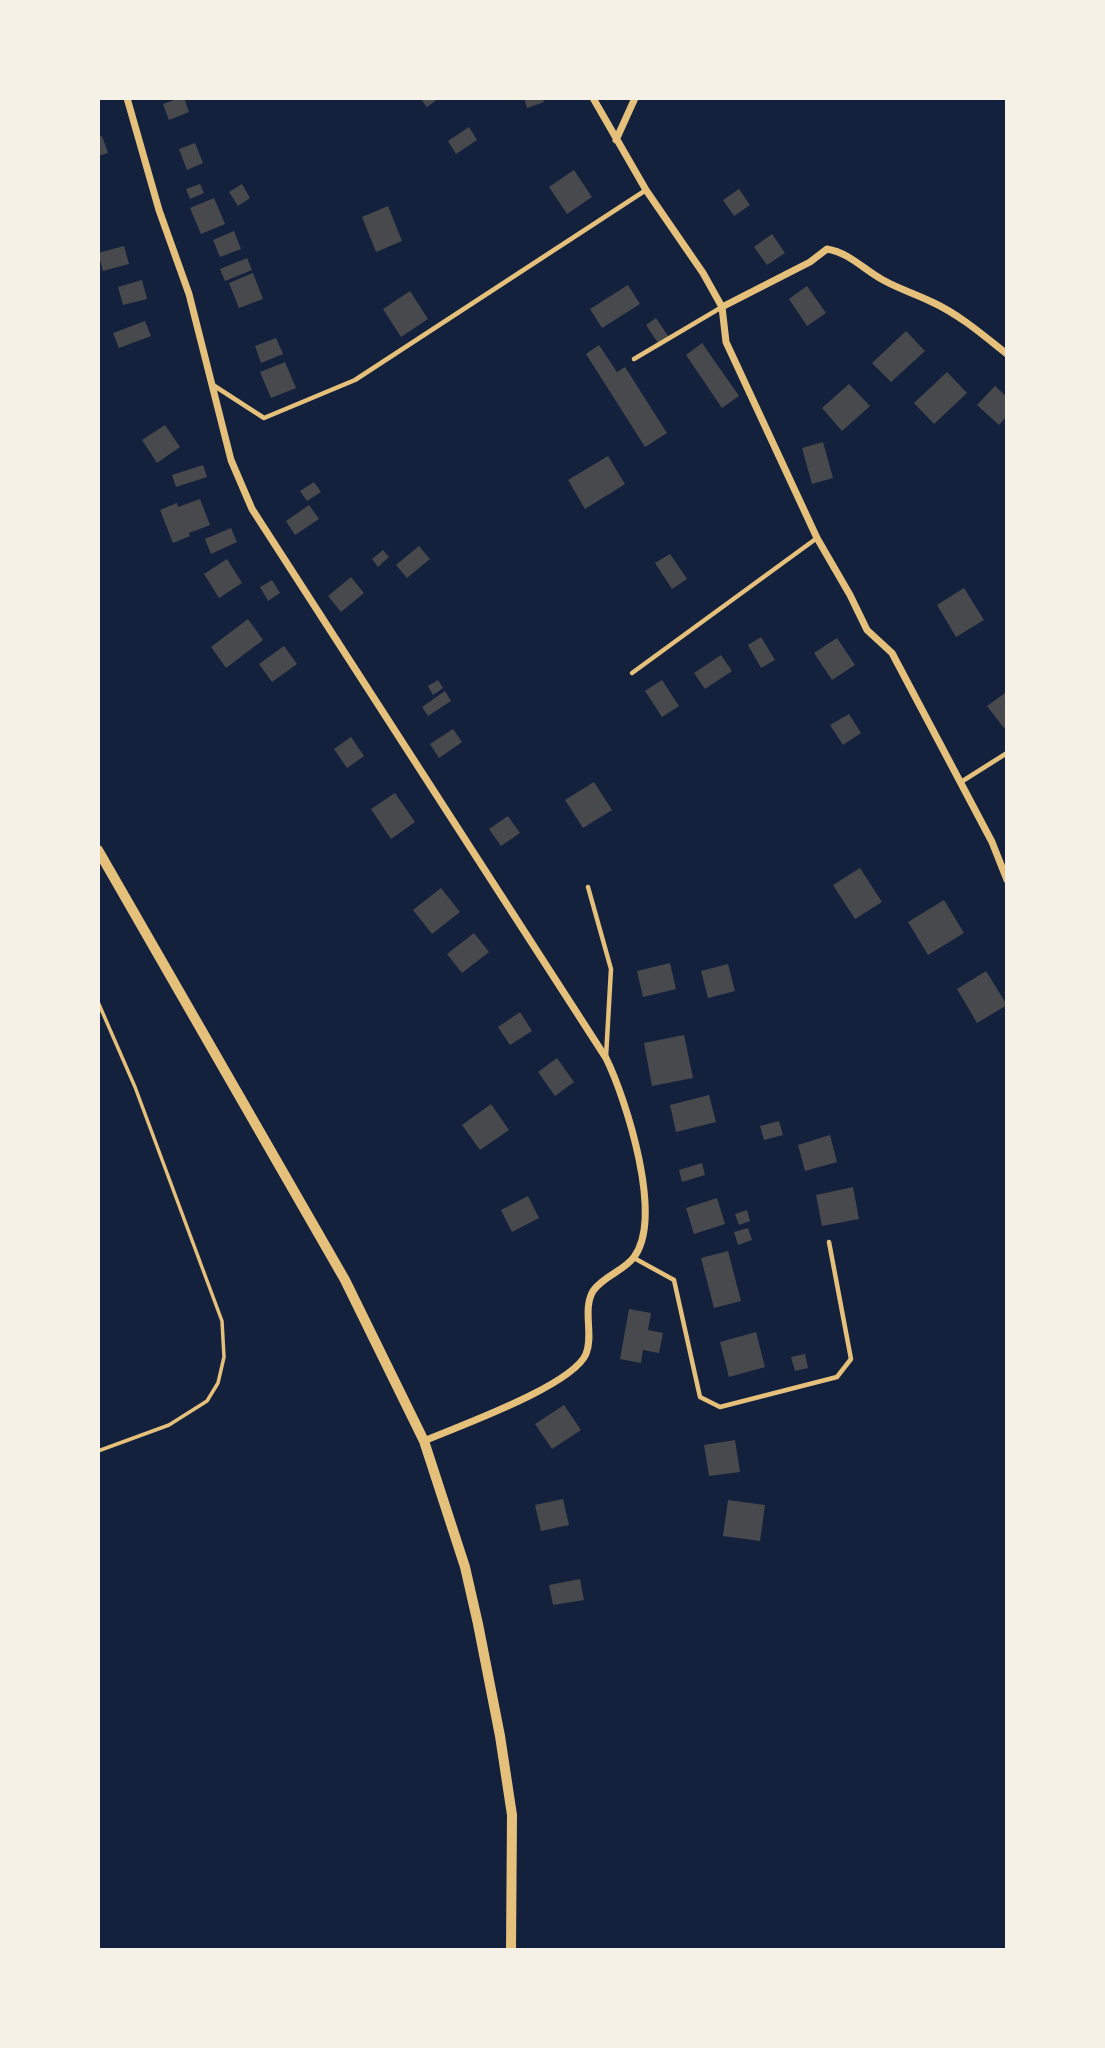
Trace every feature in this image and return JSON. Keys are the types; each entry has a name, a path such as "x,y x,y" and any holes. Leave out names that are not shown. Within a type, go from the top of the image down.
{"main road":[{"path":"98,850 345,1280 425,1441 465,1567 500,1736 512,1815 512,1950"}],"street":[{"path":"127,98 159,210 189,295 232,460 252,509 606,1058 617,1080 635,1137 643,1180 642,1240 634,1258 593,1292 588,1315 586,1353 577,1367 538,1392 425,1441"},
{"path":"593,98 646,190 703,273 722,307 726,342 817,538 867,630 892,653 992,842 1007,880"},
{"path":"616,140 635,98"},
{"path":"722,307 810,262 827,249 838,251 880,279 932,302 969,323 1007,354"}],"lane":[{"path":"211,383 264,418 355,380 646,190"},
{"path":"634,359 722,307"},
{"path":"632,673 817,538"},
{"path":"961,782 1007,753"},
{"path":"588,887 611,969 606,1058"},
{"path":"634,1258 674,1280 701,1398 720,1407 837,1377 851,1359 829,1242"}],"path":[{"path":"98,1002 135,1087 222,1321 224,1357 218,1383 208,1401 169,1425 98,1451"}],"building":[{"path":"184,98 189,112 169,120 163,104"},
{"path":"420,98 439,98 427,107"},
{"path":"524,98 542,98 544,102 527,108"},
{"path":"469,127 477,140 456,154 448,141"},
{"path":"102,136 108,153 98,156 98,138"},
{"path":"195,143 203,163 187,170 179,149"},
{"path":"574,170 592,197 567,214 549,187"},
{"path":"200,184 204,193 190,199 186,189"},
{"path":"242,184 250,198 238,206 229,192"},
{"path":"739,189 750,205 734,216 723,200"},
{"path":"214,198 225,224 201,234 190,208"},
{"path":"388,206 402,241 376,252 362,217"},
{"path":"234,231 241,249 220,257 213,240"},
{"path":"772,234 785,253 767,265 754,247"},
{"path":"124,246 129,264 103,271 98,253"},
{"path":"247,258 252,270 225,281 220,269"},
{"path":"253,273 263,299 239,308 229,283"},
{"path":"142,280 147,299 123,305 118,287"},
{"path":"628,285 640,304 602,328 590,309"},
{"path":"807,286 826,313 807,326 789,299"},
{"path":"410,291 428,319 401,337 383,309"},
{"path":"656,318 670,339 660,346 646,325"},
{"path":"145,321 151,336 119,348 113,333"},
{"path":"906,331 925,351 891,382 872,363"},
{"path":"276,338 283,354 261,363 255,346"},
{"path":"702,343 739,396 722,408 686,355"},
{"path":"599,345 617,372 625,367 667,433 645,447 586,354"},
{"path":"285,362 296,388 271,398 260,372"},
{"path":"947,372 967,393 934,424 914,403"},
{"path":"849,384 870,406 842,431 822,408"},
{"path":"995,386 1007,397 1007,416 999,425 977,405"},
{"path":"165,425 180,447 157,463 142,440"},
{"path":"823,442 833,478 812,484 802,448"},
{"path":"608,456 625,484 585,509 568,480"},
{"path":"203,465 207,477 176,487 172,475"},
{"path":"314,482 321,492 307,501 300,491"},
{"path":"200,499 210,525 173,543 160,510 177,503 178,507"},
{"path":"309,505 319,519 295,535 286,521"},
{"path":"231,528 237,542 211,554 205,539"},
{"path":"419,546 430,559 407,578 396,565"},
{"path":"383,550 389,557 378,567 372,559"},
{"path":"670,554 687,579 672,589 655,563"},
{"path":"227,559 242,583 219,598 204,574"},
{"path":"351,577 364,593 341,612 328,596"},
{"path":"272,580 280,593 268,601 260,587"},
{"path":"964,588 984,620 956,637 937,605"},
{"path":"248,619 263,640 226,668 211,647"},
{"path":"761,637 775,660 761,668 748,645"},
{"path":"837,638 855,665 832,680 814,653"},
{"path":"284,646 297,664 272,682 259,664"},
{"path":"721,655 732,671 705,689 694,673"},
{"path":"438,680 443,688 433,695 428,686"},
{"path":"662,680 679,706 662,717 645,691"},
{"path":"445,691 451,701 428,716 422,707"},
{"path":"1005,693 1007,726 1004,728 987,706"},
{"path":"849,714 861,733 843,745 830,725"},
{"path":"453,729 462,742 439,758 430,744"},
{"path":"351,737 364,756 347,768 334,749"},
{"path":"594,782 612,810 583,828 565,800"},
{"path":"395,793 415,822 391,839 371,809"},
{"path":"508,816 520,833 501,846 489,829"},
{"path":"860,868 882,902 855,919 833,885"},
{"path":"441,888 460,912 432,934 413,910"},
{"path":"944,900 964,933 928,955 908,922"},
{"path":"474,933 489,952 462,973 447,954"},
{"path":"670,963 676,989 643,997 637,971"},
{"path":"728,964 735,991 708,998 701,971"},
{"path":"986,971 1007,1005 977,1023 957,989"},
{"path":"520,1012 532,1031 510,1045 498,1027"},
{"path":"684,1035 693,1078 652,1086 644,1043"},
{"path":"557,1058 574,1082 555,1096 538,1072"},
{"path":"709,1095 716,1122 676,1132 670,1105"},
{"path":"491,1104 509,1130 480,1150 462,1125"},
{"path":"779,1121 783,1135 764,1140 760,1126"},
{"path":"830,1135 837,1162 805,1171 798,1145"},
{"path":"702,1163 705,1175 682,1182 679,1170"},
{"path":"853,1187 859,1219 822,1226 816,1195"},
{"path":"528,1196 539,1218 512,1232 501,1210"},
{"path":"717,1198 725,1224 694,1234 686,1208"},
{"path":"747,1210 750,1221 739,1225 735,1214"},
{"path":"748,1228 752,1240 738,1245 734,1232"},
{"path":"728,1251 741,1301 714,1308 701,1258"},
{"path":"629,1309 651,1313 648,1330 663,1333 659,1353 643,1350 641,1363 620,1359"},
{"path":"756,1332 765,1367 729,1377 720,1342"},
{"path":"805,1354 808,1368 795,1371 791,1357"},
{"path":"564,1405 581,1430 552,1449 535,1424"},
{"path":"735,1440 740,1472 709,1476 704,1445"},
{"path":"563,1499 569,1525 541,1531 535,1505"},
{"path":"728,1500 765,1505 760,1541 723,1536"},
{"path":"580,1579 584,1600 553,1605 549,1585"}]}
